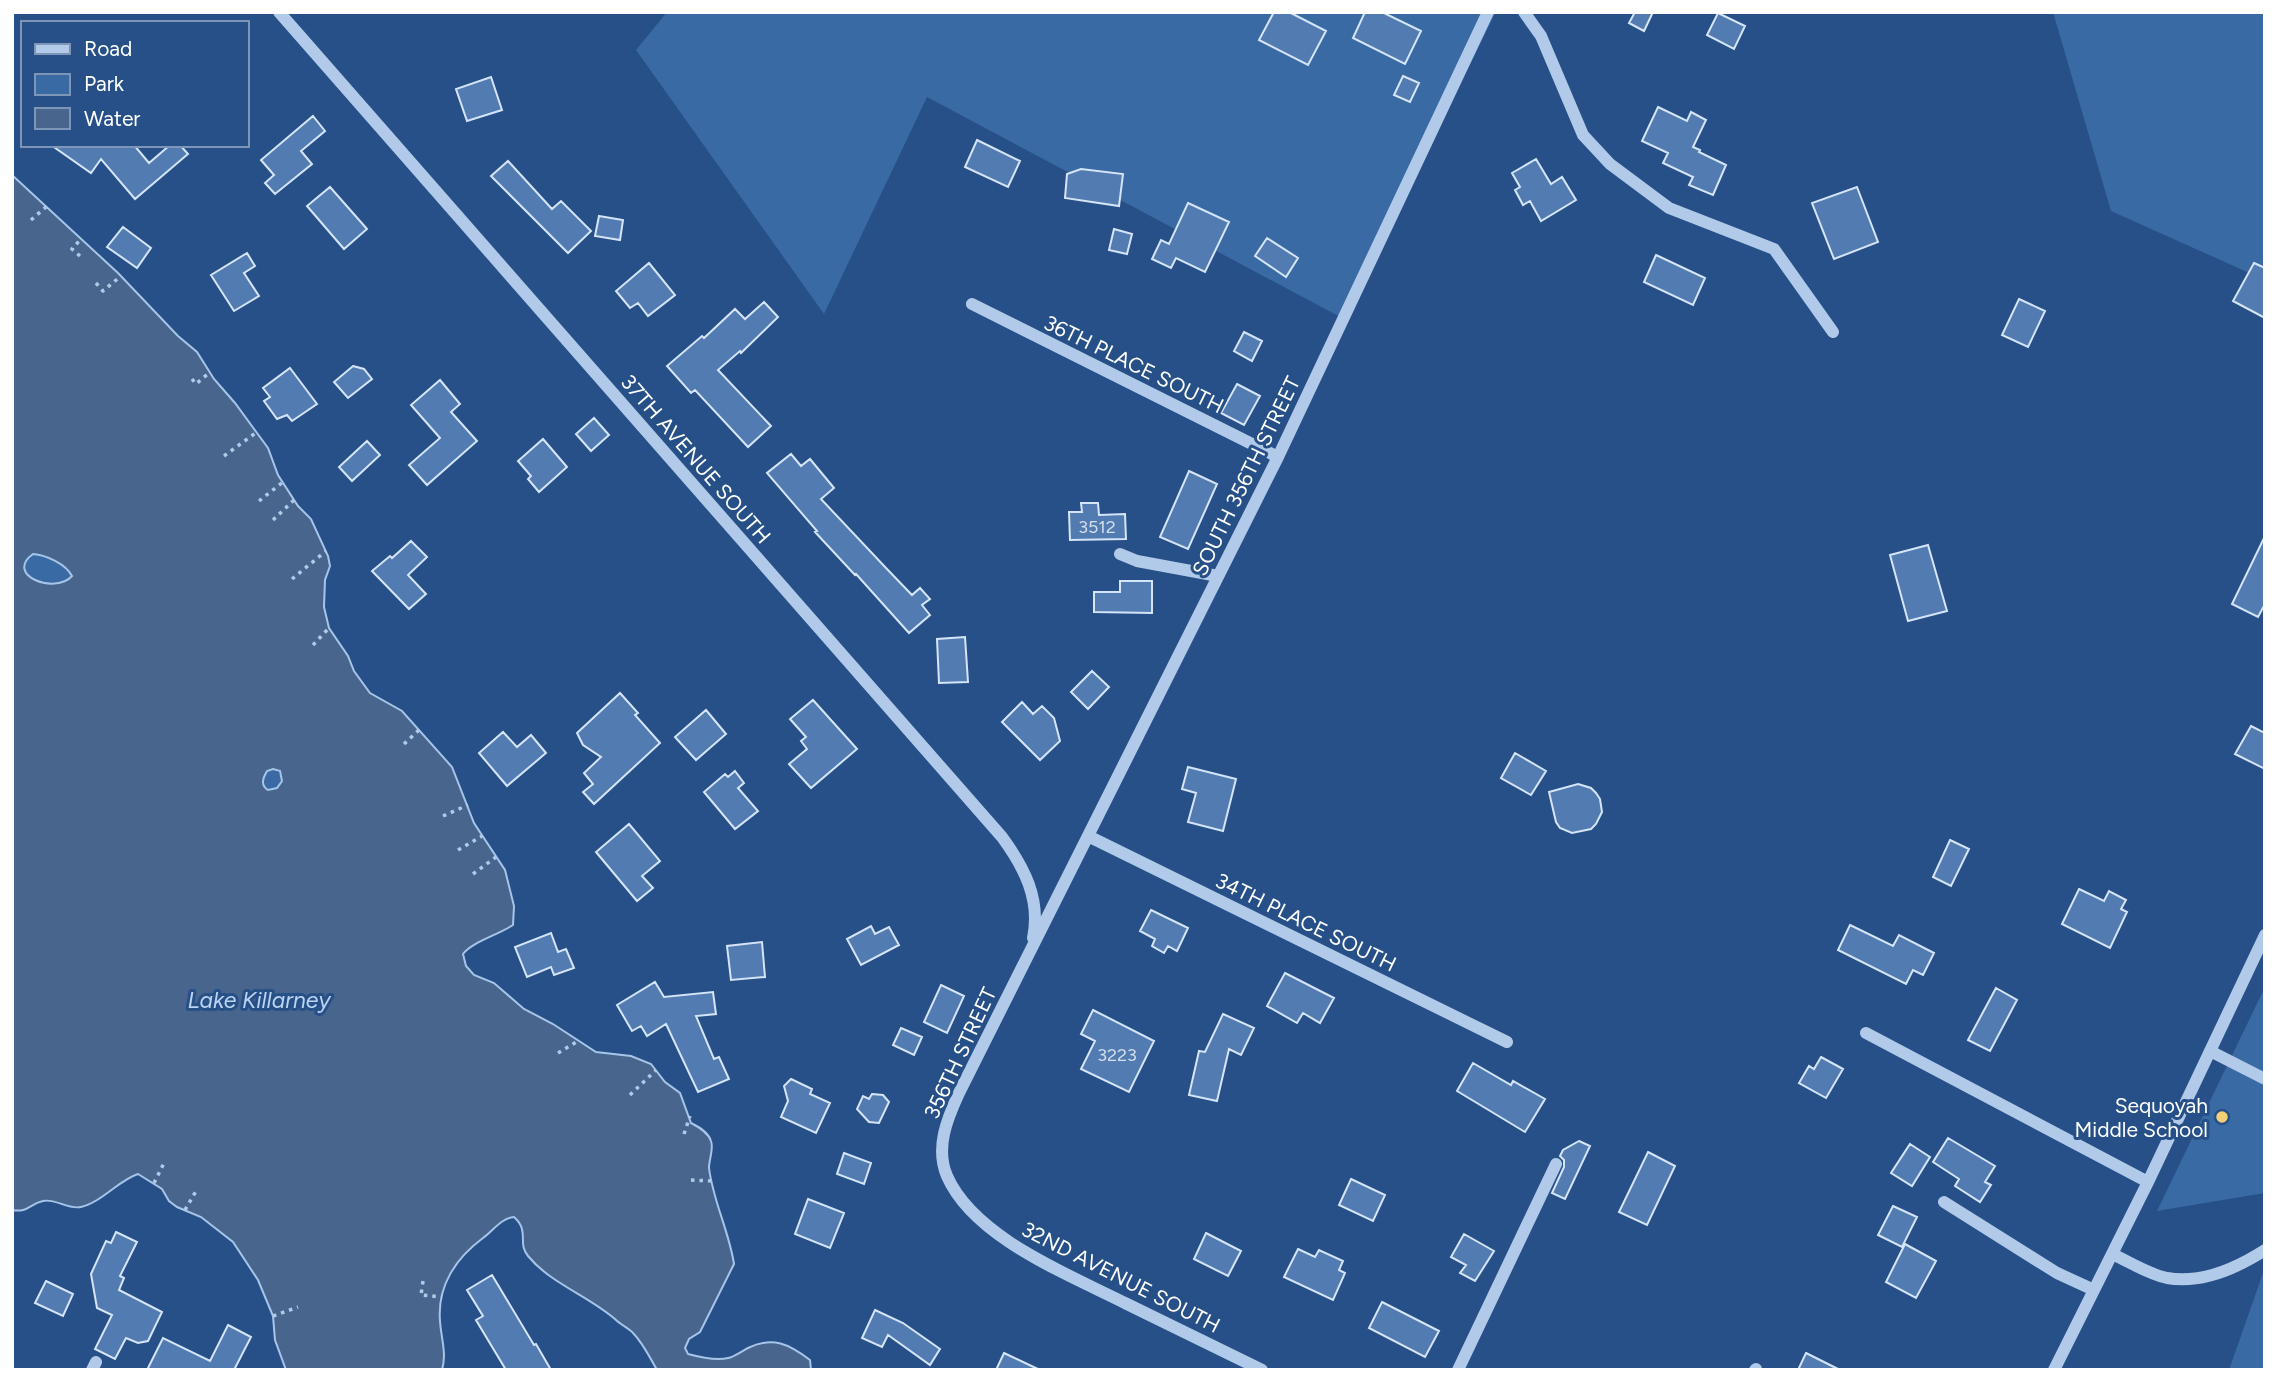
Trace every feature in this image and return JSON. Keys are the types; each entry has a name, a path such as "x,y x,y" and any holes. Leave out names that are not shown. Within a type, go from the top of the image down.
{"street":[{"name":"37TH AVENUE SOUTH","path":"279,12 1002,837 1025,872 1033,894 1035,928 1029,953"},
{"name":"SOUTH 356TH STREET","path":"1029,953 1278,457 1488,12"},
{"path":"1524,12 1541,36 1583,135 1610,163 1669,208 1774,249 1833,332"},
{"name":"36TH PLACE SOUTH","path":"972,304 1278,457"},
{"path":"1119,554 1137,561 1218,576"},
{"name":"34TH PLACE SOUTH","path":"1088,836 1507,1042"},
{"path":"2054,1370 2148,1182 2265,935"},
{"name":"356TH STREET","path":"970,1208 947,1175 943,1160 944,1130 959,1093 1029,953"},
{"path":"1866,1033 2148,1182"},
{"path":"2210,1051 2265,1079"},
{"path":"1458,1370 1556,1164"},
{"path":"1944,1202 2057,1272 2094,1290"},
{"name":"32ND AVENUE SOUTH","path":"970,1208 998,1234 1028,1254 1262,1370"},
{"path":"2112,1254 2154,1274 2179,1279 2210,1276 2265,1250"}],"path":[{"path":"31,220 46,207"},
{"path":"80,256 72,249 81,239"},
{"path":"96,283 103,291 121,276"},
{"path":"192,379 197,384 209,372"},
{"path":"224,456 257,432"},
{"path":"259,501 283,482"},
{"path":"273,520 294,500"},
{"path":"292,579 326,551"},
{"path":"313,645 329,628"},
{"path":"404,744 421,729"},
{"path":"443,816 468,805"},
{"path":"458,850 482,836"},
{"path":"473,874 496,857"},
{"path":"558,1053 579,1041"},
{"path":"630,1095 656,1070"},
{"path":"684,1134 690,1116"},
{"path":"154,1183 165,1161"},
{"path":"691,1180 711,1181"},
{"path":"186,1210 197,1191"},
{"path":"423,1281 421,1295 442,1297"},
{"path":"274,1316 298,1307"}],"green space":[{"path":"667,12 1496,12 1344,319 927,97 824,314 636,50"},
{"path":"2053,12 2265,12 2265,280 2111,211"},
{"path":"33,554 55,561 72,576 55,584 35,580 24,569"},
{"path":"272,770 279,773 282,780 279,787 272,790 265,787 262,780 265,773"},
{"path":"2265,987 2265,1193 2157,1211"},
{"path":"2264,1270 2265,1370 2229,1370"}],"water":[{"name":"Lake Killarney","path":"12,175 118,273 178,336 197,352 214,379 268,448 278,475 298,506 311,519 330,566 325,580 324,607 329,628 370,693 402,711 452,767 474,823 505,870 514,906 513,925 467,950 463,954 466,966 474,975 494,983 524,1009 596,1052 631,1056 651,1064 665,1082 680,1093 691,1123 710,1138 711,1180 734,1264 700,1332 689,1339 685,1348 688,1354 723,1359 757,1344 773,1342 802,1354 810,1360 811,1370 657,1370 631,1331 537,1266 525,1251 523,1232 514,1217 501,1222 464,1254 450,1274 440,1308 444,1352 442,1370 286,1370 275,1340 273,1316 258,1280 233,1242 201,1217 177,1207 169,1201 162,1189 138,1174 96,1201 81,1207 48,1201 38,1202 22,1210 12,1210","holes":["33,554 55,561 72,576 55,584 35,580 24,569","267,771 280,771 282,781 277,788 268,790 263,779"]}],"building":[{"path":"1274,12 1289,12 1326,31 1308,65 1259,40"},
{"path":"1365,12 1382,12 1421,31 1405,64 1353,38"},
{"path":"1635,12 1653,12 1644,31 1629,23"},
{"path":"1718,13 1745,26 1734,49 1707,35"},
{"path":"1403,76 1419,83 1410,102 1394,95"},
{"path":"491,77 502,110 467,121 456,89"},
{"path":"1658,107 1687,121 1691,112 1706,120 1693,147 1726,165 1713,195 1689,185 1693,177 1663,163 1668,153 1642,141"},
{"path":"313,116 325,131 301,151 312,164 275,194 265,183 274,175 261,160"},
{"path":"977,140 1020,161 1008,187 965,167"},
{"path":"54,147 136,147 149,163 168,147 182,147 188,154 135,199 101,159 91,173"},
{"path":"1536,159 1551,184 1562,177 1576,200 1541,221 1530,201 1523,205 1515,190 1520,187 1512,173"},
{"path":"508,161 552,209 561,201 591,231 568,253 491,176"},
{"path":"1081,169 1123,174 1119,206 1065,198 1067,174"},
{"path":"330,187 367,229 344,249 307,206"},
{"path":"1857,187 1878,242 1834,259 1812,203"},
{"path":"1188,203 1229,222 1205,272 1176,258 1171,268 1152,259 1161,240 1169,244"},
{"path":"599,216 623,220 620,240 595,236"},
{"path":"123,227 151,248 137,268 107,247"},
{"path":"1114,229 1132,234 1127,254 1109,250"},
{"path":"1267,238 1298,258 1286,277 1255,256"},
{"path":"247,253 255,266 244,273 259,296 234,311 211,275"},
{"path":"1656,255 1705,278 1693,305 1644,282"},
{"path":"649,263 675,295 648,316 638,303 630,308 616,291"},
{"path":"2254,263 2265,268 2265,318 2233,301"},
{"path":"2019,299 2045,311 2028,347 2002,335"},
{"path":"764,302 778,317 741,353 740,351 718,370 771,426 748,447 695,390 691,393 667,366 702,336 704,338 735,309 745,319"},
{"path":"1244,332 1262,341 1252,361 1234,351"},
{"path":"353,366 364,369 372,379 348,398 334,382"},
{"path":"290,368 317,404 292,421 287,415 277,419 264,401 270,397 263,388"},
{"path":"440,380 460,404 451,412 477,441 427,485 409,465 440,438 411,405"},
{"path":"1237,384 1260,396 1244,425 1221,413"},
{"path":"594,418 609,435 591,451 576,434"},
{"path":"543,439 567,467 539,492 528,479 531,476 518,461"},
{"path":"367,441 380,455 352,481 339,467"},
{"path":"791,454 801,466 810,459 834,488 821,499 886,568 912,595 920,588 930,599 922,605 930,615 909,633 815,532 817,531 767,473"},
{"path":"1189,471 1217,484 1188,549 1160,537"},
{"path":"1081,503 1098,503 1099,515 1125,514 1126,539 1070,540 1069,512 1082,512"},
{"path":"2265,536 2265,604 2258,617 2232,604"},
{"path":"411,541 427,557 408,575 426,594 409,609 372,571"},
{"path":"1928,545 1947,611 1908,621 1890,555"},
{"path":"1120,581 1152,581 1152,613 1094,612 1094,592 1120,592"},
{"path":"965,637 968,682 939,683 937,639"},
{"path":"1092,671 1109,687 1088,709 1071,692"},
{"path":"620,693 660,743 594,804 583,792 593,784 584,773 601,757 583,745 577,733"},
{"path":"813,700 857,749 811,788 789,764 807,749 801,741 806,737 790,719"},
{"path":"1022,702 1033,714 1042,706 1054,718 1060,741 1040,760 1002,722"},
{"path":"706,710 726,734 696,760 675,737"},
{"path":"2251,726 2265,733 2265,769 2235,754"},
{"path":"503,732 517,747 531,735 546,753 507,786 479,753"},
{"path":"1515,753 1546,771 1531,795 1501,778"},
{"path":"1188,767 1236,779 1223,831 1188,822 1196,793 1182,789"},
{"path":"735,771 744,783 738,788 758,811 735,829 704,792 725,774 728,777"},
{"path":"1578,784 1591,788 1596,793 1602,812 1591,829 1572,833 1560,828 1556,822 1549,792"},
{"path":"629,824 660,861 642,876 653,888 637,901 596,852"},
{"path":"1950,840 1969,849 1951,886 1933,877"},
{"path":"2079,889 2104,901 2109,891 2126,900 2121,909 2127,912 2110,948 2062,924"},
{"path":"1151,910 1188,928 1177,951 1168,946 1164,953 1152,946 1155,939 1140,931"},
{"path":"1850,925 1893,946 1899,935 1934,953 1923,975 1913,970 1906,984 1838,950"},
{"path":"871,926 875,934 889,927 899,945 861,965 847,939"},
{"path":"551,933 558,952 566,949 574,968 554,975 551,967 527,977 515,947"},
{"path":"762,942 765,977 731,980 727,946"},
{"path":"1285,973 1334,998 1320,1023 1303,1013 1297,1023 1267,1006"},
{"path":"655,982 664,997 713,992 716,1014 696,1016 714,1059 719,1057 729,1079 698,1092 666,1024 647,1036 641,1026 632,1031 617,1005"},
{"path":"941,985 964,996 947,1033 924,1022"},
{"path":"1996,988 2017,1000 1990,1051 1968,1040"},
{"path":"1093,1010 1154,1041 1129,1092 1081,1069 1095,1041 1081,1034"},
{"path":"1223,1014 1254,1028 1241,1055 1229,1049 1217,1101 1189,1095 1199,1051 1205,1052"},
{"path":"901,1028 922,1037 914,1055 893,1045"},
{"path":"1821,1057 1843,1069 1826,1098 1799,1083 1809,1066 1814,1069"},
{"path":"1473,1063 1511,1085 1513,1081 1545,1099 1525,1132 1457,1091"},
{"path":"791,1079 812,1089 810,1094 830,1103 816,1133 781,1117 788,1101 784,1086"},
{"path":"872,1094 883,1095 889,1102 879,1123 869,1122 857,1109 863,1096 869,1099"},
{"path":"1948,1138 1995,1166 1985,1182 1991,1185 1980,1202 1955,1186 1959,1179 1933,1162"},
{"path":"1579,1141 1590,1146 1565,1199 1552,1193 1564,1167 1564,1160 1560,1156 1563,1150"},
{"path":"1910,1144 1930,1157 1912,1186 1891,1173"},
{"path":"1648,1152 1675,1166 1647,1225 1619,1212"},
{"path":"844,1153 871,1163 864,1184 837,1174"},
{"path":"1351,1179 1385,1195 1373,1221 1339,1205"},
{"path":"808,1199 844,1213 830,1248 795,1234"},
{"path":"1893,1206 1917,1217 1902,1247 1878,1235"},
{"path":"116,1232 137,1242 120,1276 124,1278 119,1290 162,1312 148,1341 138,1343 126,1338 115,1359 95,1349 112,1315 97,1308 91,1274 106,1241 111,1243"},
{"path":"1206,1233 1241,1251 1228,1276 1194,1259"},
{"path":"1464,1234 1494,1251 1475,1281 1460,1273 1466,1265 1451,1257"},
{"path":"1905,1244 1936,1261 1916,1298 1886,1282"},
{"path":"1298,1249 1315,1257 1319,1250 1343,1261 1339,1270 1345,1273 1333,1300 1284,1277"},
{"path":"492,1275 551,1370 506,1370 476,1320 483,1316 467,1290"},
{"path":"46,1281 73,1294 63,1316 35,1303"},
{"path":"1382,1302 1439,1331 1425,1357 1369,1328"},
{"path":"875,1310 903,1323 940,1349 930,1365 888,1335 882,1347 862,1338"},
{"path":"228,1325 251,1337 234,1370 147,1370 163,1338 210,1361"},
{"path":"1004,1353 1040,1370 996,1370"},
{"path":"1806,1353 1840,1370 1798,1370"}],"place":[{"name":"Sequoyah Middle School","path":"2222,1117"}]}
